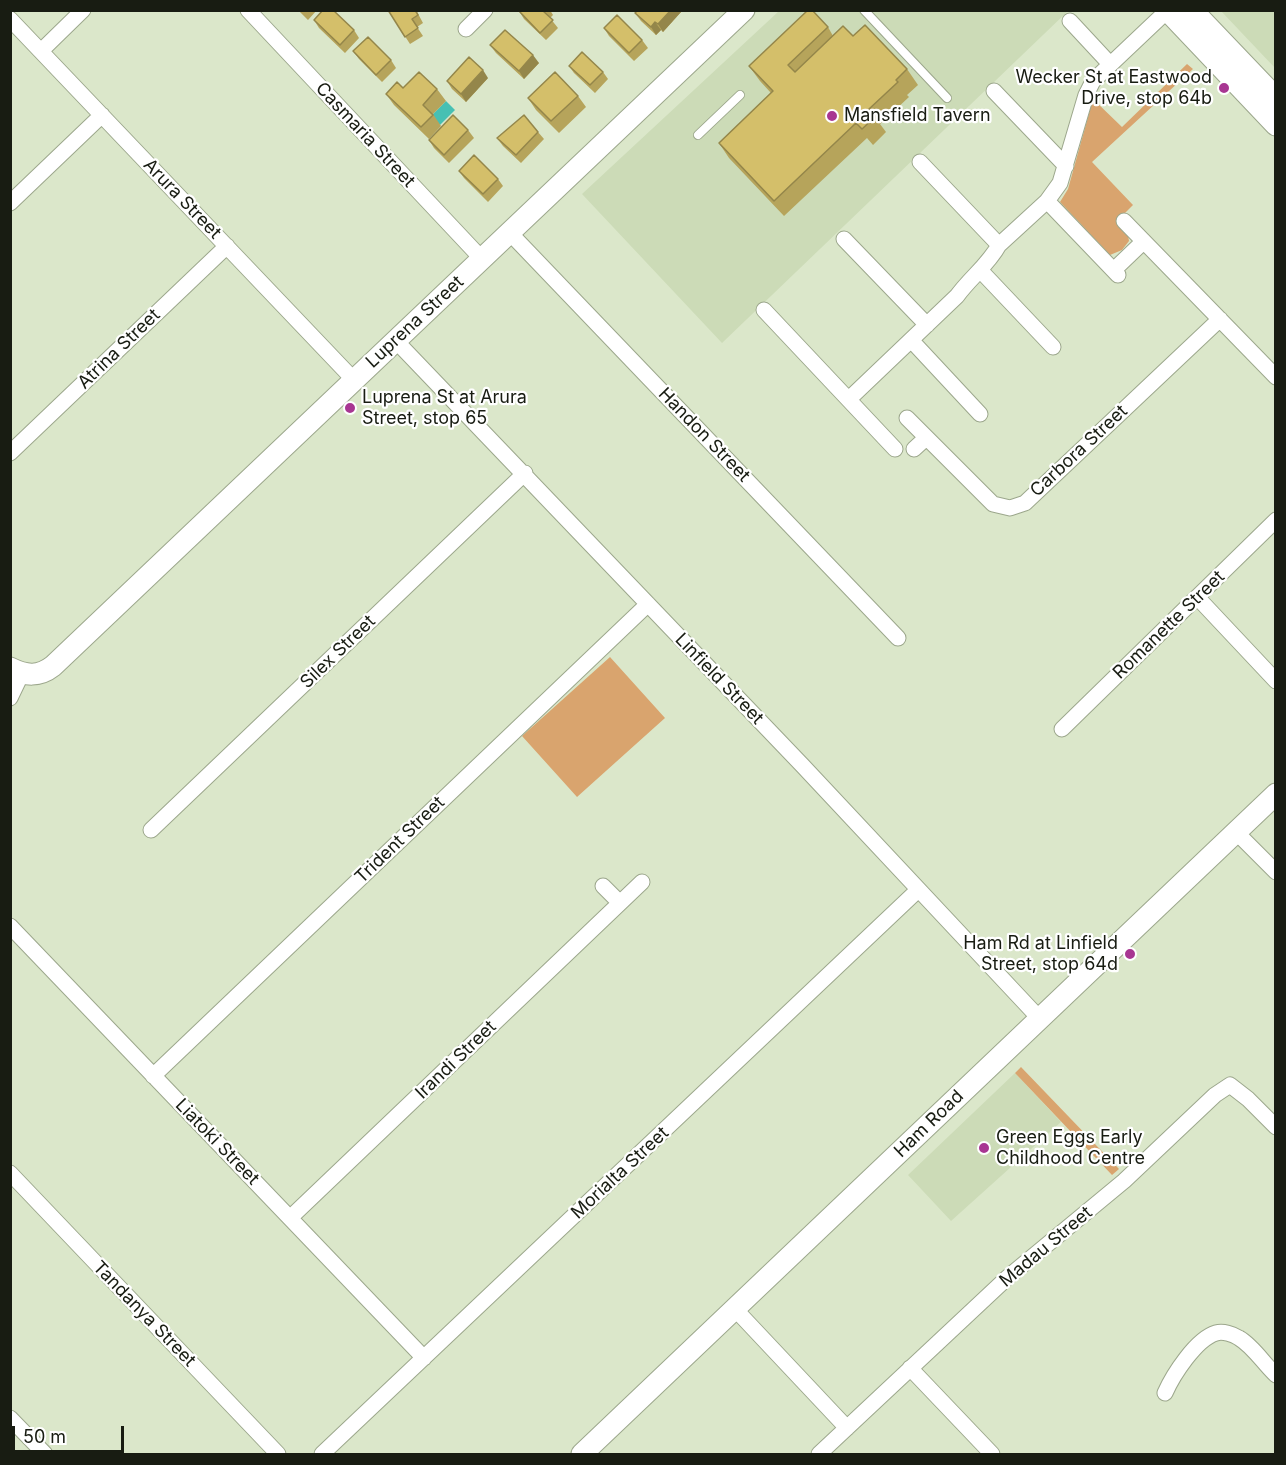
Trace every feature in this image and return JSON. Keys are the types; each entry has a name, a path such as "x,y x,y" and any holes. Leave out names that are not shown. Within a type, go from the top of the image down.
{"street":[{"path":"41,51 83,10"},
{"name":"Casmaria Street","path":"248,10 482,259"},
{"path":"466,29 485,10"},
{"name":"Luprena Street","path":"10,698 16,671 32,675 42,673 53,666 744,10"},
{"path":"1192,10 1275,98"},
{"path":"849,399 957,297 999,245 1047,201 1060,183 1086,95 1093,81 1167,11 1275,125"},
{"name":"Arura Street","path":"10,19 354,380"},
{"path":"1070,21 1110,64"},
{"path":"994,91 1066,166"},
{"path":"10,203 102,115"},
{"path":"920,162 999,245"},
{"path":"1047,201 1119,270 1143,242"},
{"path":"1124,221 1275,377"},
{"name":"Handon Street","path":"509,232 898,638"},
{"path":"844,239 927,325"},
{"name":"Atrina Street","path":"10,453 226,246"},
{"path":"980,270 1053,347"},
{"path":"764,310 896,448"},
{"name":"Carbora Street","path":"907,418 993,504 1010,508 1025,503 1220,319"},
{"path":"911,340 980,414"},
{"name":"Linfield Street","path":"396,341 525,473 810,773 1040,1019"},
{"path":"914,449 926,438"},
{"name":"Silex Street","path":"151,830 525,473"},
{"name":"Romanette Street","path":"1062,729 1275,520"},
{"path":"1197,597 1275,681"},
{"name":"Trident Street","path":"153,1076 648,604"},
{"name":"Ham Road","path":"582,1455 1275,794"},
{"path":"1236,832 1275,873"},
{"name":"Irandi Street","path":"291,1217 642,882"},
{"path":"603,886 620,903"},
{"name":"Morialta Street","path":"322,1455 918,890"},
{"name":"Liatoki Street","path":"10,926 424,1358"},
{"name":"Madau Street","path":"819,1455 1008,1277 1124,1181 1215,1095 1230,1085 1248,1099 1275,1127"},
{"name":"Tandanya Street","path":"10,1173 278,1455"},
{"path":"735,1309 847,1428"},
{"path":"1165,1394 1174,1373 1186,1358 1216,1333 1226,1333 1240,1338 1275,1375"},
{"path":"910,1368 992,1455"},
{"path":"10,1418 45,1455"}],"lane":[{"path":"864,10 947,99"},
{"path":"698,135 740,95"}],"shaded area":[{"path":"779,11 1068,11 722,343 582,194"},
{"path":"1221,11 1275,11 1275,68"},
{"path":"1187,64 1193,69 1092,162 1133,205 1116,222 1128,235 1129,241 1122,250 1110,255 1060,202 1068,189 1093,99 1122,127"},
{"path":"610,657 665,718 577,797 522,736"},
{"path":"1021,1067 1119,1169 1112,1175 1015,1073"},
{"name":"Green Eggs Early Childhood Centre","path":"1015,1073 1061,1122 951,1221 908,1175"}],"water":[{"path":"446,101 455,110 440,125 431,116"}],"building":[{"path":"323,10 333,10 354,30 340,45 314,20"},
{"path":"388,10 415,10 418,15 412,19 418,28 405,37"},
{"path":"519,10 544,10 553,20 540,33"},
{"path":"638,10 671,10 658,24 655,22 651,27 635,13"},
{"name":"Mansfield Tavern","path":"808,10 812,10 828,27 788,65 795,72 843,26 853,36 865,25 907,69 896,80 898,82 869,109 875,117 862,129 856,123 774,201 719,143 773,91 749,66"},
{"path":"617,15 642,40 629,53 604,28"},
{"path":"505,30 533,55 519,71 490,45"},
{"path":"368,37 391,60 376,75 353,51"},
{"path":"582,52 603,72 590,85 569,66"},
{"path":"469,57 483,70 461,94 447,81"},
{"path":"419,72 437,89 423,105 433,115 421,127 386,94 397,82 403,88"},
{"path":"555,72 578,96 551,121 528,98"},
{"path":"453,115 468,130 444,155 429,140"},
{"path":"524,115 538,132 516,155 497,138"},
{"path":"474,155 498,179 483,194 459,171"}],"place":[{"name":"Wecker St at Eastwood Drive, stop 64b","path":"1224,88"},
{"name":"Mansfield Tavern","path":"832,116"},
{"name":"Luprena St at Arura Street, stop 65","path":"350,408"},
{"name":"Ham Rd at Linfield Street, stop 64d","path":"1130,954"},
{"name":"Green Eggs Early Childhood Centre","path":"984,1148"}]}
